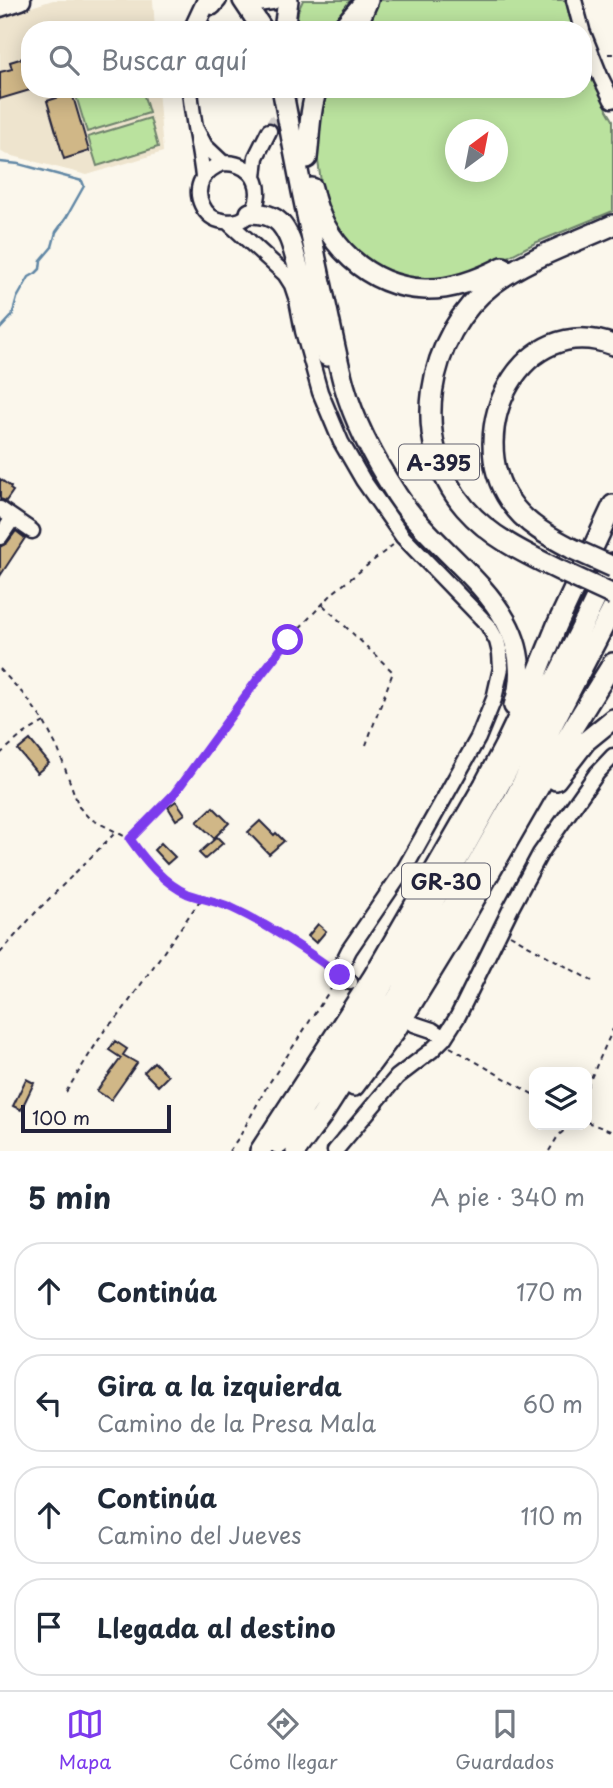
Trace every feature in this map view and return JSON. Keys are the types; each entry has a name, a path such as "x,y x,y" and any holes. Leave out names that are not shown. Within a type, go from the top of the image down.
{"highway":[{"path":"243,0 257,21"},
{"path":"286,16 299,0"},
{"path":"351,21 369,0"},
{"path":"307,158 315,98"},
{"path":"289,99 307,158 314,199 323,220 333,239 347,256 383,280 402,287 428,290 457,285 484,277 514,262 613,225"},
{"path":"289,99 310,235 344,385 364,437 398,497 499,608 517,643 520,659 517,697 510,720 487,766 484,785"},
{"path":"248,215 267,215 274,218 289,237 324,350 344,385"},
{"name":"A-395","path":"557,248 494,283 472,303 455,325 436,370 432,389 432,432 438,459 447,481 457,497 482,525 503,540 613,595"},
{"path":"613,345 585,338 557,343 530,358 519,369 505,391 495,415 492,432 495,469 510,502 523,517 539,530 573,549 613,565"},
{"path":"260,1151 373,977 484,785 521,712 557,625 613,505"},
{"name":"GR-30","path":"274,1151 382,988 462,854 542,707 613,565"},
{"name":"GR-30","path":"296,1151 398,997 463,890 513,801 613,608"},
{"path":"321,1117 341,1103 395,1031 613,663"},
{"path":"505,847 525,825 586,741 613,719"}],"main road":[{"path":"0,7 22,0"},
{"path":"251,0 272,0"},
{"path":"199,21 213,2"}],"street":[{"path":"348,21 357,0"},
{"path":"350,21 363,0"},
{"path":"574,0 579,21"},
{"path":"206,21 213,2"},
{"path":"592,45 601,56 606,70 613,74"},
{"path":"601,56 613,101"},
{"path":"613,91 613,101"},
{"path":"190,98 203,177"},
{"path":"196,129 205,146 228,163 241,166 254,177 258,186 256,205 248,215 238,221 218,220 209,215 202,207 199,197 203,177 215,166 228,163 249,152 269,131 256,157 254,177"},
{"path":"248,215 254,243 262,254"},
{"path":"228,222 285,274 292,285 320,392 341,442 363,480 403,537 488,625 497,641 501,668 494,699 466,760 405,868 349,950 342,964 345,978"},
{"path":"0,509 32,531"},
{"path":"0,537 13,518"},
{"path":"335,1151 397,1077 444,1038 540,854 597,773 613,756"},
{"path":"414,1024 432,1030 444,1038"}],"path":[{"path":"601,56 613,54"},
{"path":"130,839 174,794 288,640 334,592 403,537"},
{"path":"323,604 393,672 366,745"},
{"path":"0,669 27,698 44,722 58,749 79,807 89,818 130,839 161,876 186,893 229,907 280,935 345,978 266,1088 229,1151"},
{"path":"0,754 44,722"},
{"path":"0,953 36,912 117,831"},
{"path":"66,1091 106,1028 118,1017 202,898"},
{"path":"500,930 592,981"},
{"path":"592,1076 613,1029"},
{"path":"444,1038 447,1046 456,1052 529,1092"},
{"path":"592,1124 613,1132"},
{"path":"549,1151 565,1130"}],"shaded area":[{"path":"53,0 153,0 154,21 21,21 21,98 159,98 163,152 87,175 0,151 0,17"}],"green space":[{"path":"303,0 350,0 333,21 297,21"},
{"path":"374,0 567,0 571,21 364,21"},
{"path":"592,69 613,120 613,211 535,243 472,275 425,283 376,268 351,248 335,228 323,196 316,147 322,98 592,98"},
{"path":"77,98 145,98 149,113 87,132"},
{"path":"150,118 158,147 97,166 88,137"}],"building":[{"path":"21,59 21,93 0,99 0,72 12,69 10,62"},
{"path":"73,98 89,151 64,159 47,101"},
{"path":"0,479 13,491 6,501 0,499"},
{"path":"16,531 25,538 0,576 0,547 7,543"},
{"path":"30,740 49,763 37,773 18,750"},
{"path":"176,801 185,814 176,820 168,807"},
{"path":"213,807 229,823 214,838 197,822"},
{"path":"260,821 284,841 269,854 248,832"},
{"path":"217,837 223,843 205,859 199,853"},
{"path":"161,843 175,857 167,864 154,850"},
{"path":"318,924 326,931 316,943 308,936"},
{"path":"115,1041 127,1049 123,1055 137,1063 111,1100 97,1091 121,1058 109,1050"},
{"path":"154,1062 168,1076 158,1086 144,1072"},
{"path":"26,1079 34,1083 21,1110 13,1106"}],"waterway":[{"path":"0,162 19,164 82,181 84,186 56,232 52,247 41,260 40,269 29,277 17,298 12,316 0,329"}],"tunnel":[{"path":"269,131 290,98"}],"route":[{"path":"288,640 174,794 130,839 161,876 186,893 229,907 313,955 340,975"}]}
